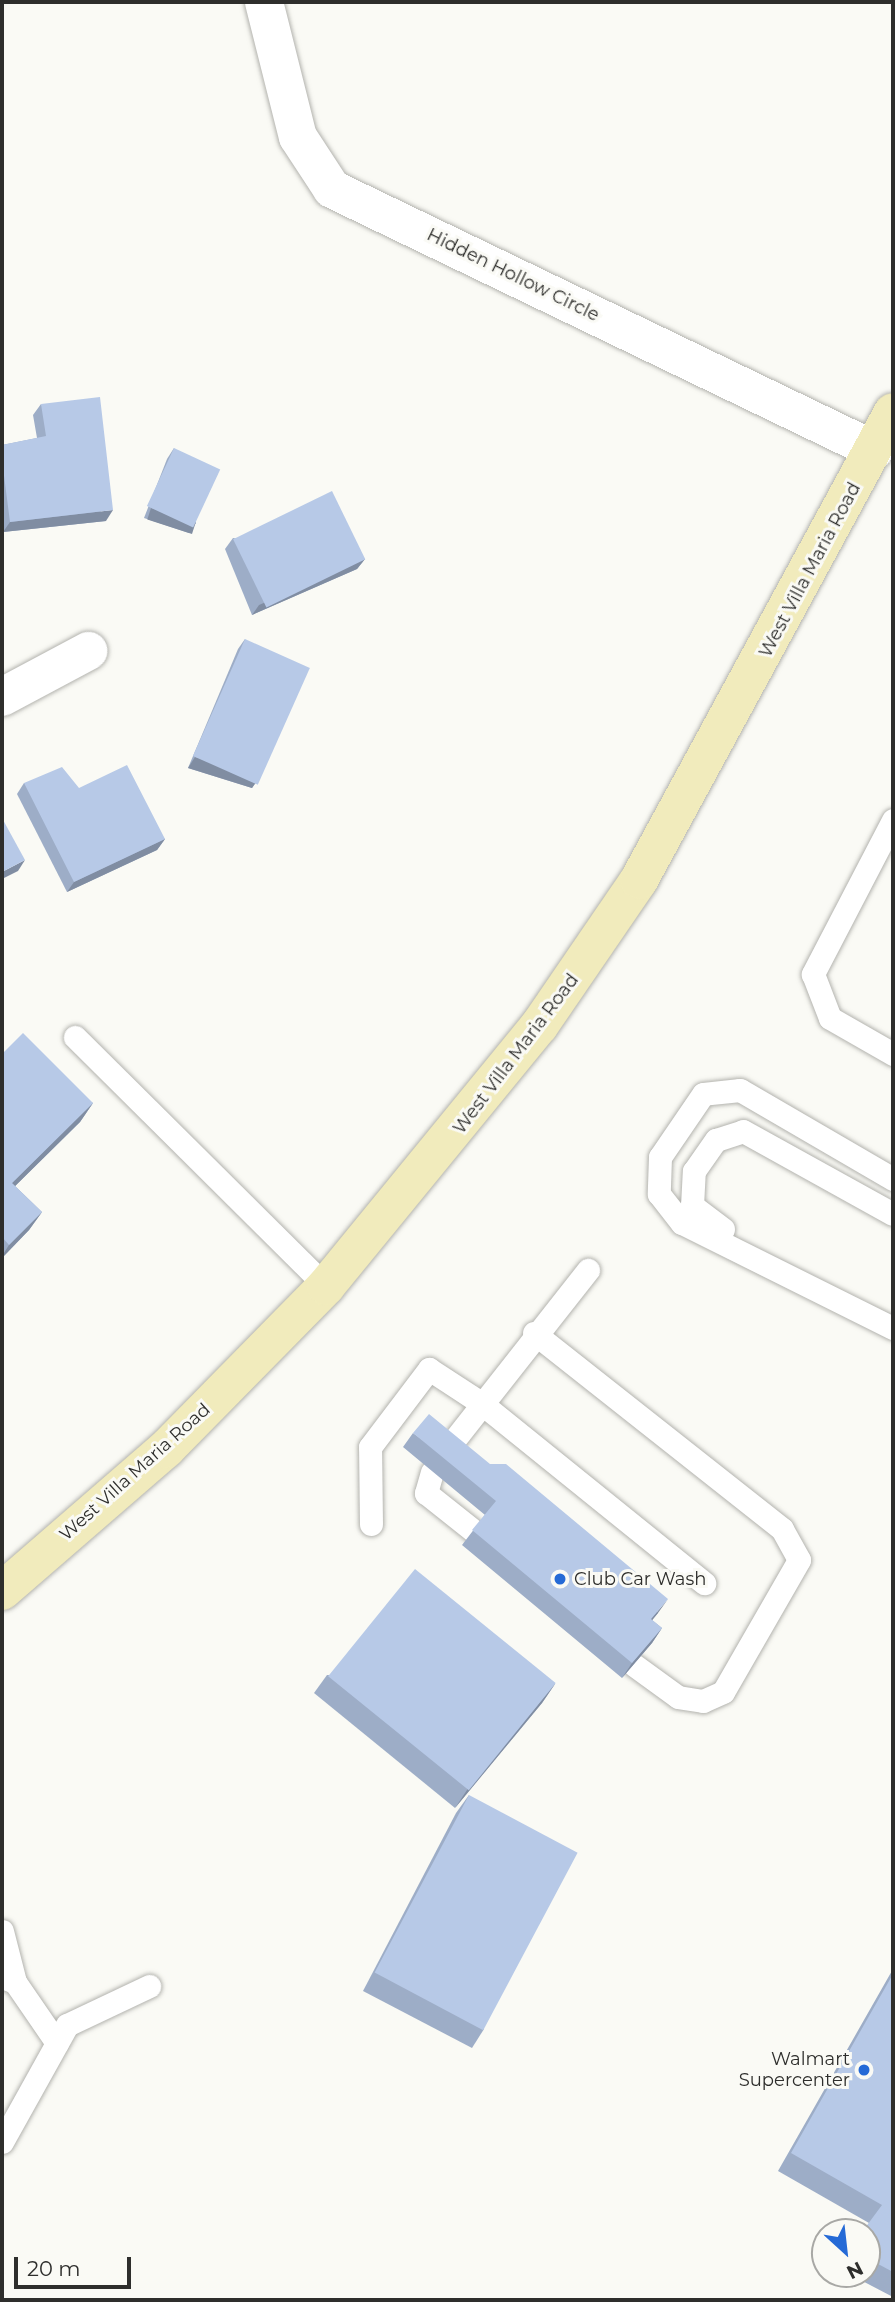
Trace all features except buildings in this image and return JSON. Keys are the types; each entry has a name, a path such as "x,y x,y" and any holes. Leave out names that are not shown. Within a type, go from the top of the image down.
{"main road":[{"name":"West Villa Maria Road","path":"2,1591 166,1449 326,1286 444,1147 591,955 883,456 893,412"}],"street":[{"name":"Hidden Hollow Circle","path":"264,2 298,137 332,189 883,456"},
{"path":"2,697 88,651"}],"lane":[{"path":"893,820 813,974 830,1018 893,1054"},
{"path":"75,1037 326,1286"},
{"path":"893,1179 740,1090 702,1094 660,1157 659,1194 682,1223 798,1277 893,1328"},
{"path":"798,1277 783,1259 706,1221 692,1206 694,1171 716,1140 743,1131 893,1214"},
{"path":"447,1449 534,1333 588,1270"},
{"path":"534,1333 782,1529 799,1560 723,1692 703,1701 678,1697 634,1665"},
{"path":"371,1524 370,1447 429,1369 481,1403 704,1583"},
{"path":"432,1472 426,1493 474,1531"},
{"path":"2,1931 8,1980 57,2043"},
{"path":"2,2142 67,2025 149,1986"}],"place":[{"name":"Club Car Wash","path":"560,1579"},
{"name":"Walmart Supercenter","path":"864,2070"}]}
